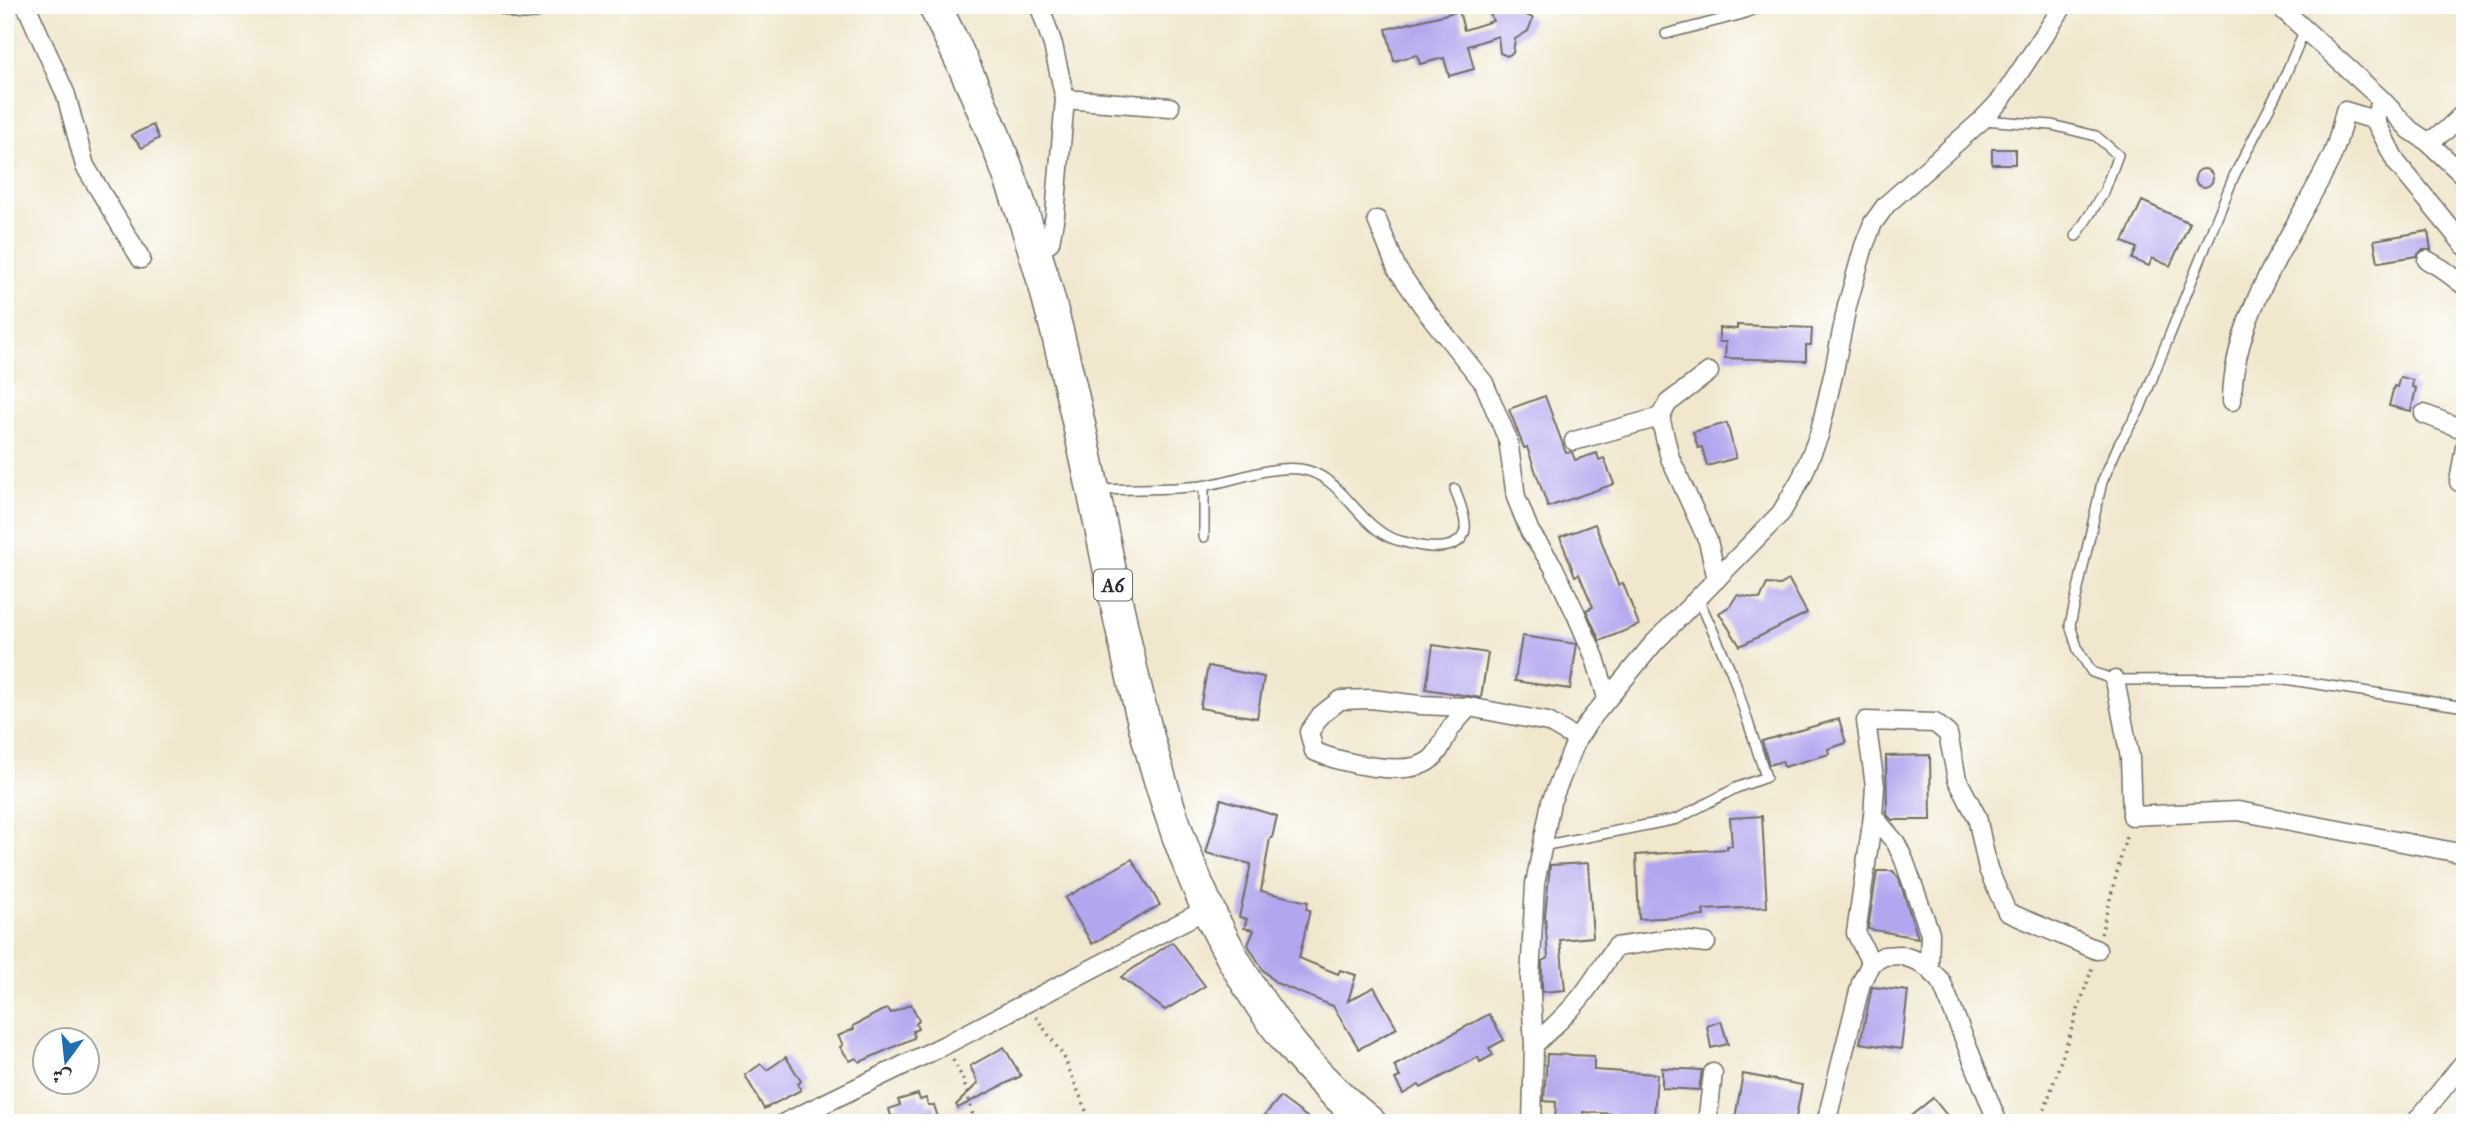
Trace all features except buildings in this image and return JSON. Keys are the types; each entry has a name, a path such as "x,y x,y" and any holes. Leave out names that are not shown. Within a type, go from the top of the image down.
{"highway":[{"name":"A6","path":"934,5 980,100 1005,161 1037,253 1093,490 1131,672 1180,840 1207,909 1268,1015 1318,1075 1370,1123"}],"street":[{"path":"26,5 66,95 85,166 141,259"},
{"path":"1037,5 1053,45 1065,99 1050,242 1037,253"},
{"path":"1532,1123 1534,1045 1530,978 1535,884 1552,802 1577,739 1607,698 1653,644 1782,513 1802,477 1819,435 1847,306 1873,223 1886,205 2001,100 2064,5"},
{"path":"2278,5 2381,99 2410,130 2428,142 2465,177"},
{"path":"1065,99 1170,107"},
{"path":"2381,99 2375,120 2396,162 2465,246"},
{"path":"2232,401 2232,375 2243,333 2301,210 2333,156 2345,111 2375,120"},
{"path":"2428,142 2445,131 2465,111"},
{"path":"1377,220 1397,269 1427,312 1484,383 1508,440 1516,497 1530,532 1553,566 1576,614 1595,658 1607,698"},
{"path":"2427,260 2465,286"},
{"path":"1709,372 1668,403 1660,417 1670,458 1708,541 1717,579"},
{"path":"2424,414 2465,430"},
{"path":"1574,441 1660,417"},
{"path":"2459,482 2465,447"},
{"path":"2115,680 2130,758 2132,816 2238,811 2465,854"},
{"path":"1468,708 1450,729 1432,759 1417,767 1400,769 1330,758 1314,751 1309,732 1321,715 1340,700 1371,699 1468,708 1548,722 1577,739"},
{"path":"1871,963 1856,933 1875,786 1866,721 1935,723 1948,734 1957,779 1978,817 1988,869 2007,912 2097,950"},
{"path":"1873,816 1895,843 1904,860 1930,933 1929,969"},
{"path":"783,1123 1027,1004 1207,909"},
{"path":"1534,1045 1586,992 1600,967 1616,947 1670,939 1706,943"},
{"path":"1826,1123 1861,983 1871,963 1884,956 1900,955 1918,961 1941,981 1998,1123"},
{"path":"2415,1123 2465,1061"},
{"path":"1707,1123 1713,1073"}],"lane":[{"path":"492,5 530,16 547,5"},
{"path":"1666,34 1766,5"},
{"path":"2305,29 2282,83 2234,176 2139,411 2119,444 2102,482 2070,625 2078,650 2092,672 2115,680 2285,679 2465,707"},
{"path":"1982,120 2052,125 2096,136 2118,155 2104,192 2076,236"},
{"path":"1093,490 1204,486 1280,469 1311,471 1324,477 1367,521 1388,537 1423,547 1442,548 1465,537 1467,527 1455,489"},
{"path":"1204,486 1204,537"},
{"path":"1542,846 1677,819 1736,788 1766,777 1732,673 1698,598"}],"path":[{"path":"2040,1123 2097,950 2132,816"},
{"path":"1027,1004 1065,1057 1091,1123"},
{"path":"945,1045 963,1079 975,1123"}]}
